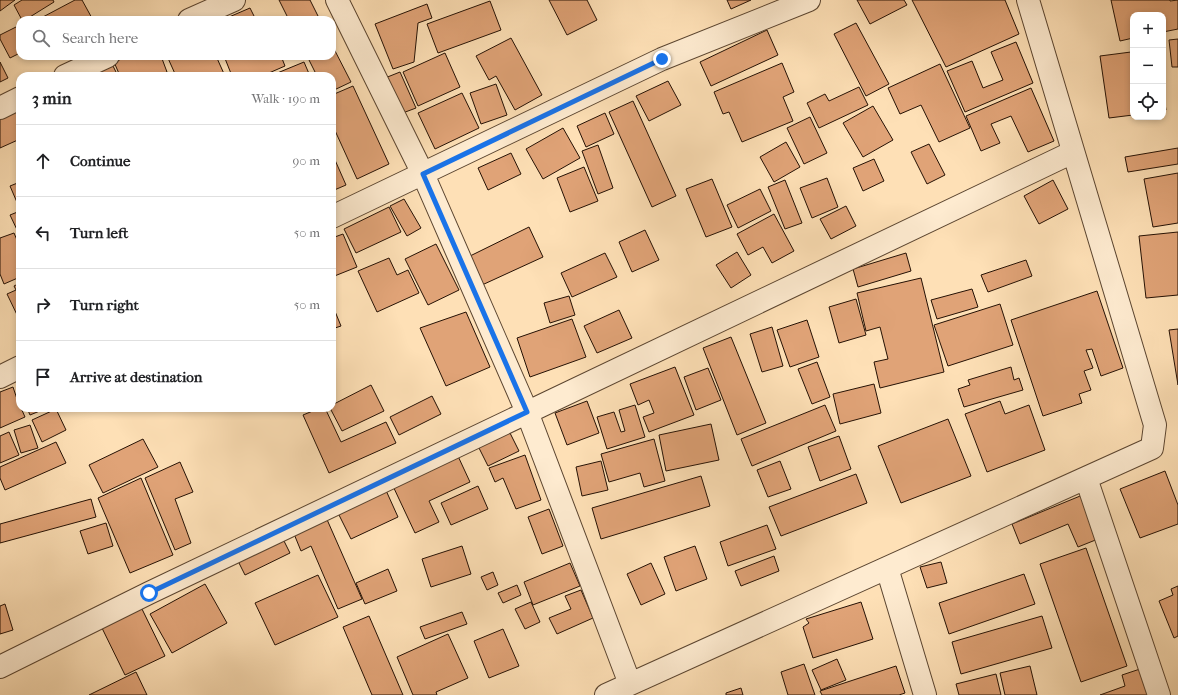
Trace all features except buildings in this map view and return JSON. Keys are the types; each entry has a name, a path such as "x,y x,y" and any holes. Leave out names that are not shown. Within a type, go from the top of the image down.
{"street":[{"path":"198,16 234,0"},
{"path":"337,0 423,174 527,412 630,684"},
{"path":"336,215 662,59 809,0"},
{"path":"606,695 1152,448 1155,426 1028,0"},
{"path":"74,72 99,60"},
{"path":"0,108 16,100"},
{"path":"0,667 149,593 1073,152"},
{"path":"0,377 16,369"},
{"path":"1086,478 1159,695"},
{"path":"887,568 925,695"}],"route":[{"path":"149,593 527,412 423,174 662,59"}]}
